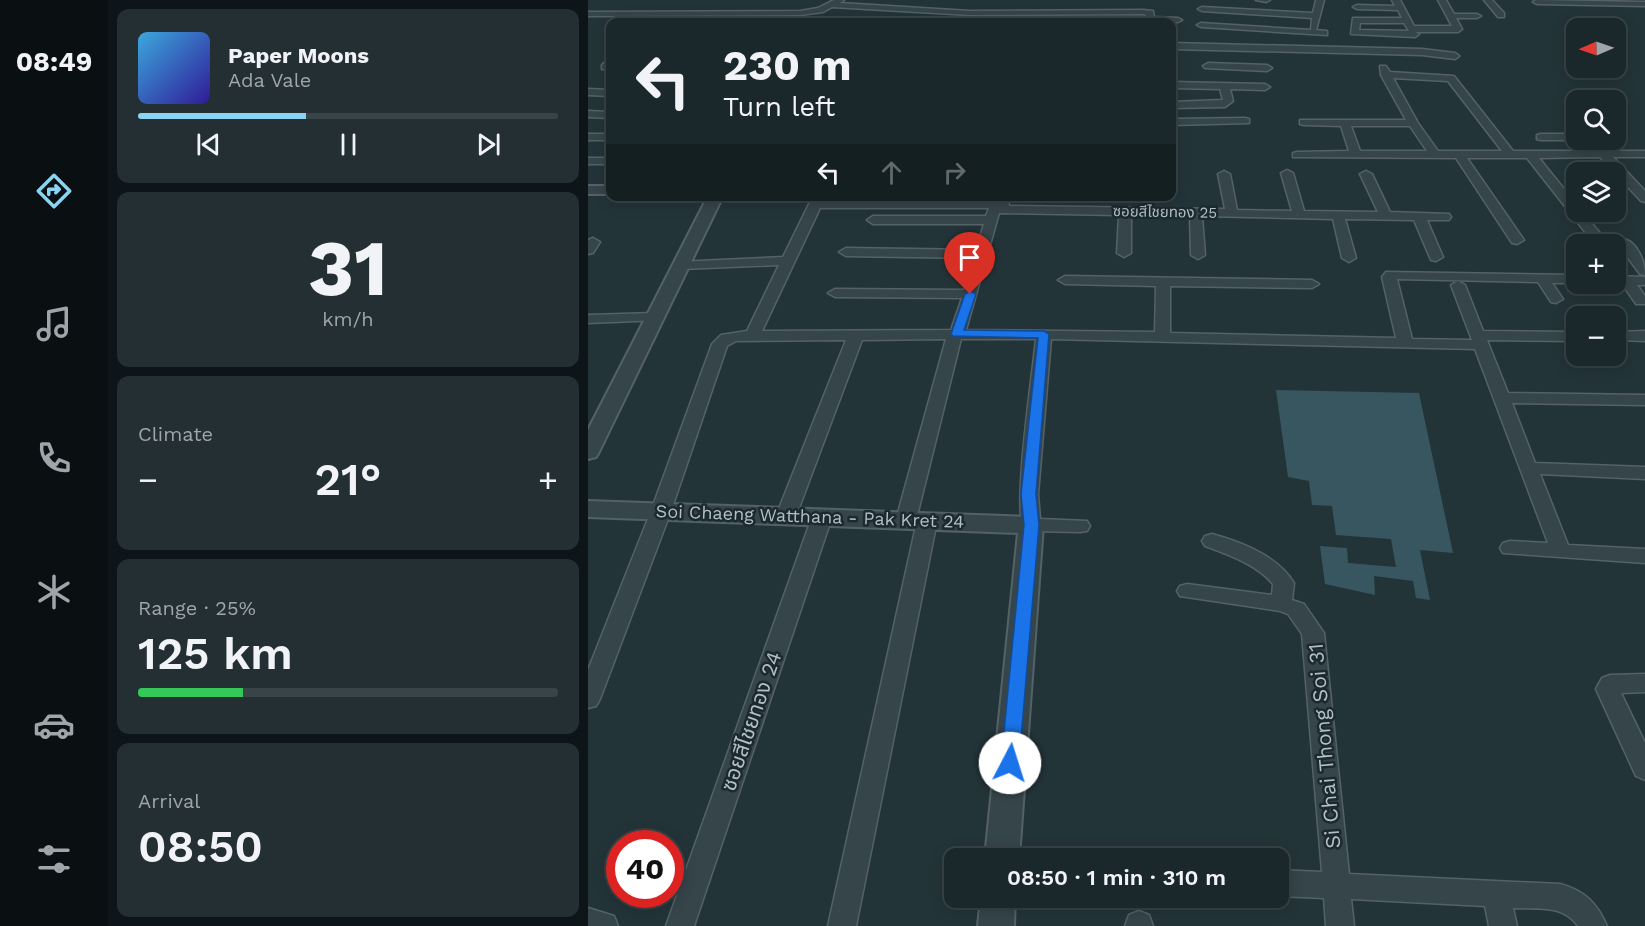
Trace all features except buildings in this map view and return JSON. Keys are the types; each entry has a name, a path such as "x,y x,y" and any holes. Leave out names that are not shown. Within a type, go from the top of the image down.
{"street":[{"path":"918,10 927,0"},
{"path":"1252,49 1266,0 1260,0"},
{"path":"1313,33 1320,0"},
{"path":"1176,46 1376,52 1417,37 1458,29 1442,0"},
{"path":"1488,0 1501,15"},
{"path":"1536,1 1645,4"},
{"path":"1536,1 1549,15"},
{"path":"690,14 703,2"},
{"path":"823,9 836,2 873,5 896,13 918,10 955,12 972,10 999,17 1041,12 1143,12 1150,13 1150,18"},
{"path":"1629,3 1645,17"},
{"path":"1357,7 1398,4 1417,37"},
{"path":"588,14 790,14 873,5"},
{"path":"1202,9 1315,16"},
{"path":"947,18 955,12"},
{"path":"1039,18 1041,12"},
{"path":"663,18 668,14"},
{"path":"718,18 722,14"},
{"path":"786,18 790,14"},
{"path":"1451,16 1477,16"},
{"path":"1417,37 1354,32 1356,20 1417,37 1455,56"},
{"path":"1200,25 1324,33"},
{"path":"1208,86 1209,47 1214,35"},
{"path":"1376,52 1413,123 1434,154"},
{"path":"1208,66 1267,68"},
{"path":"1386,75 1452,78 1509,153"},
{"path":"1176,85 1265,87"},
{"path":"1176,105 1226,104 1228,101 1224,86"},
{"path":"588,92 606,93"},
{"path":"1189,106 1196,122"},
{"path":"588,114 606,115"},
{"path":"1176,122 1245,121"},
{"path":"1304,122 1413,123"},
{"path":"1345,123 1356,155"},
{"path":"588,137 606,137"},
{"path":"1541,137 1566,137"},
{"path":"1615,150 1619,154"},
{"path":"1458,153 1517,240"},
{"path":"1529,153 1594,234"},
{"path":"1297,154 1645,154"},
{"path":"1603,154 1645,198"},
{"path":"588,161 606,161"},
{"path":"1287,173 1299,214"},
{"path":"1224,174 1232,213"},
{"path":"1366,174 1386,216"},
{"path":"588,190 606,190"},
{"path":"588,452 714,201"},
{"path":"752,336 818,201"},
{"path":"976,201 1004,204 1004,201"},
{"path":"1154,201 1155,212"},
{"name":"ซอยสีไชยทอง 25","path":"990,220 994,209 1000,207 1083,203 1125,211 1445,217"},
{"path":"1124,253 1125,211"},
{"path":"1196,212 1198,255"},
{"path":"1338,215 1349,258"},
{"path":"1419,217 1436,257"},
{"path":"842,926 950,345 957,334 970,294 990,220 873,220"},
{"path":"1626,246 1645,271"},
{"path":"846,252 981,254"},
{"path":"682,265 788,261"},
{"path":"1405,343 1389,277 1391,275 1566,279"},
{"path":"1542,278 1556,299"},
{"path":"1065,280 1312,284"},
{"path":"1626,280 1645,281"},
{"path":"1162,336 1163,281"},
{"path":"1458,285 1560,550"},
{"path":"1626,285 1641,301"},
{"path":"834,294 970,294"},
{"path":"588,319 655,317"},
{"path":"1003,848 1031,525 1029,494 1044,334"},
{"path":"588,699 661,511 720,344 726,338 1044,334 1405,343 1566,336"},
{"path":"786,516 856,335"},
{"path":"1626,336 1645,336"},
{"path":"1502,398 1645,400"},
{"path":"1529,468 1645,473"},
{"name":"Soi Chaeng Watthana - Pak Kret 24","path":"588,509 1031,525"},
{"name":"ซอยสีไชยทอง 24","path":"680,926 822,517"},
{"path":"1031,525 1080,525"},
{"path":"1212,541 1262,562 1275,572 1284,583 1281,604"},
{"path":"1510,548 1645,556"},
{"name":"Si Chai Thong Soi 31","path":"1187,591 1281,604 1296,609 1313,633 1340,926"},
{"path":"1645,683 1610,684 1608,689 1609,696 1645,769"},
{"path":"1289,884 1560,897 1574,901 1589,915 1593,926"},
{"path":"1496,894 1503,926"},
{"path":"996,926 997,908"},
{"path":"588,922 604,926"}],"water":[{"path":"1276,390 1419,393 1453,553 1420,550 1430,600 1416,598 1413,581 1374,576 1375,595 1325,584 1320,546 1347,548 1348,563 1396,567 1391,539 1336,535 1332,506 1312,505 1309,481 1288,477"}],"route":[{"path":"970,294 957,334 1044,334 1029,494 1031,525 1010,763"}]}
